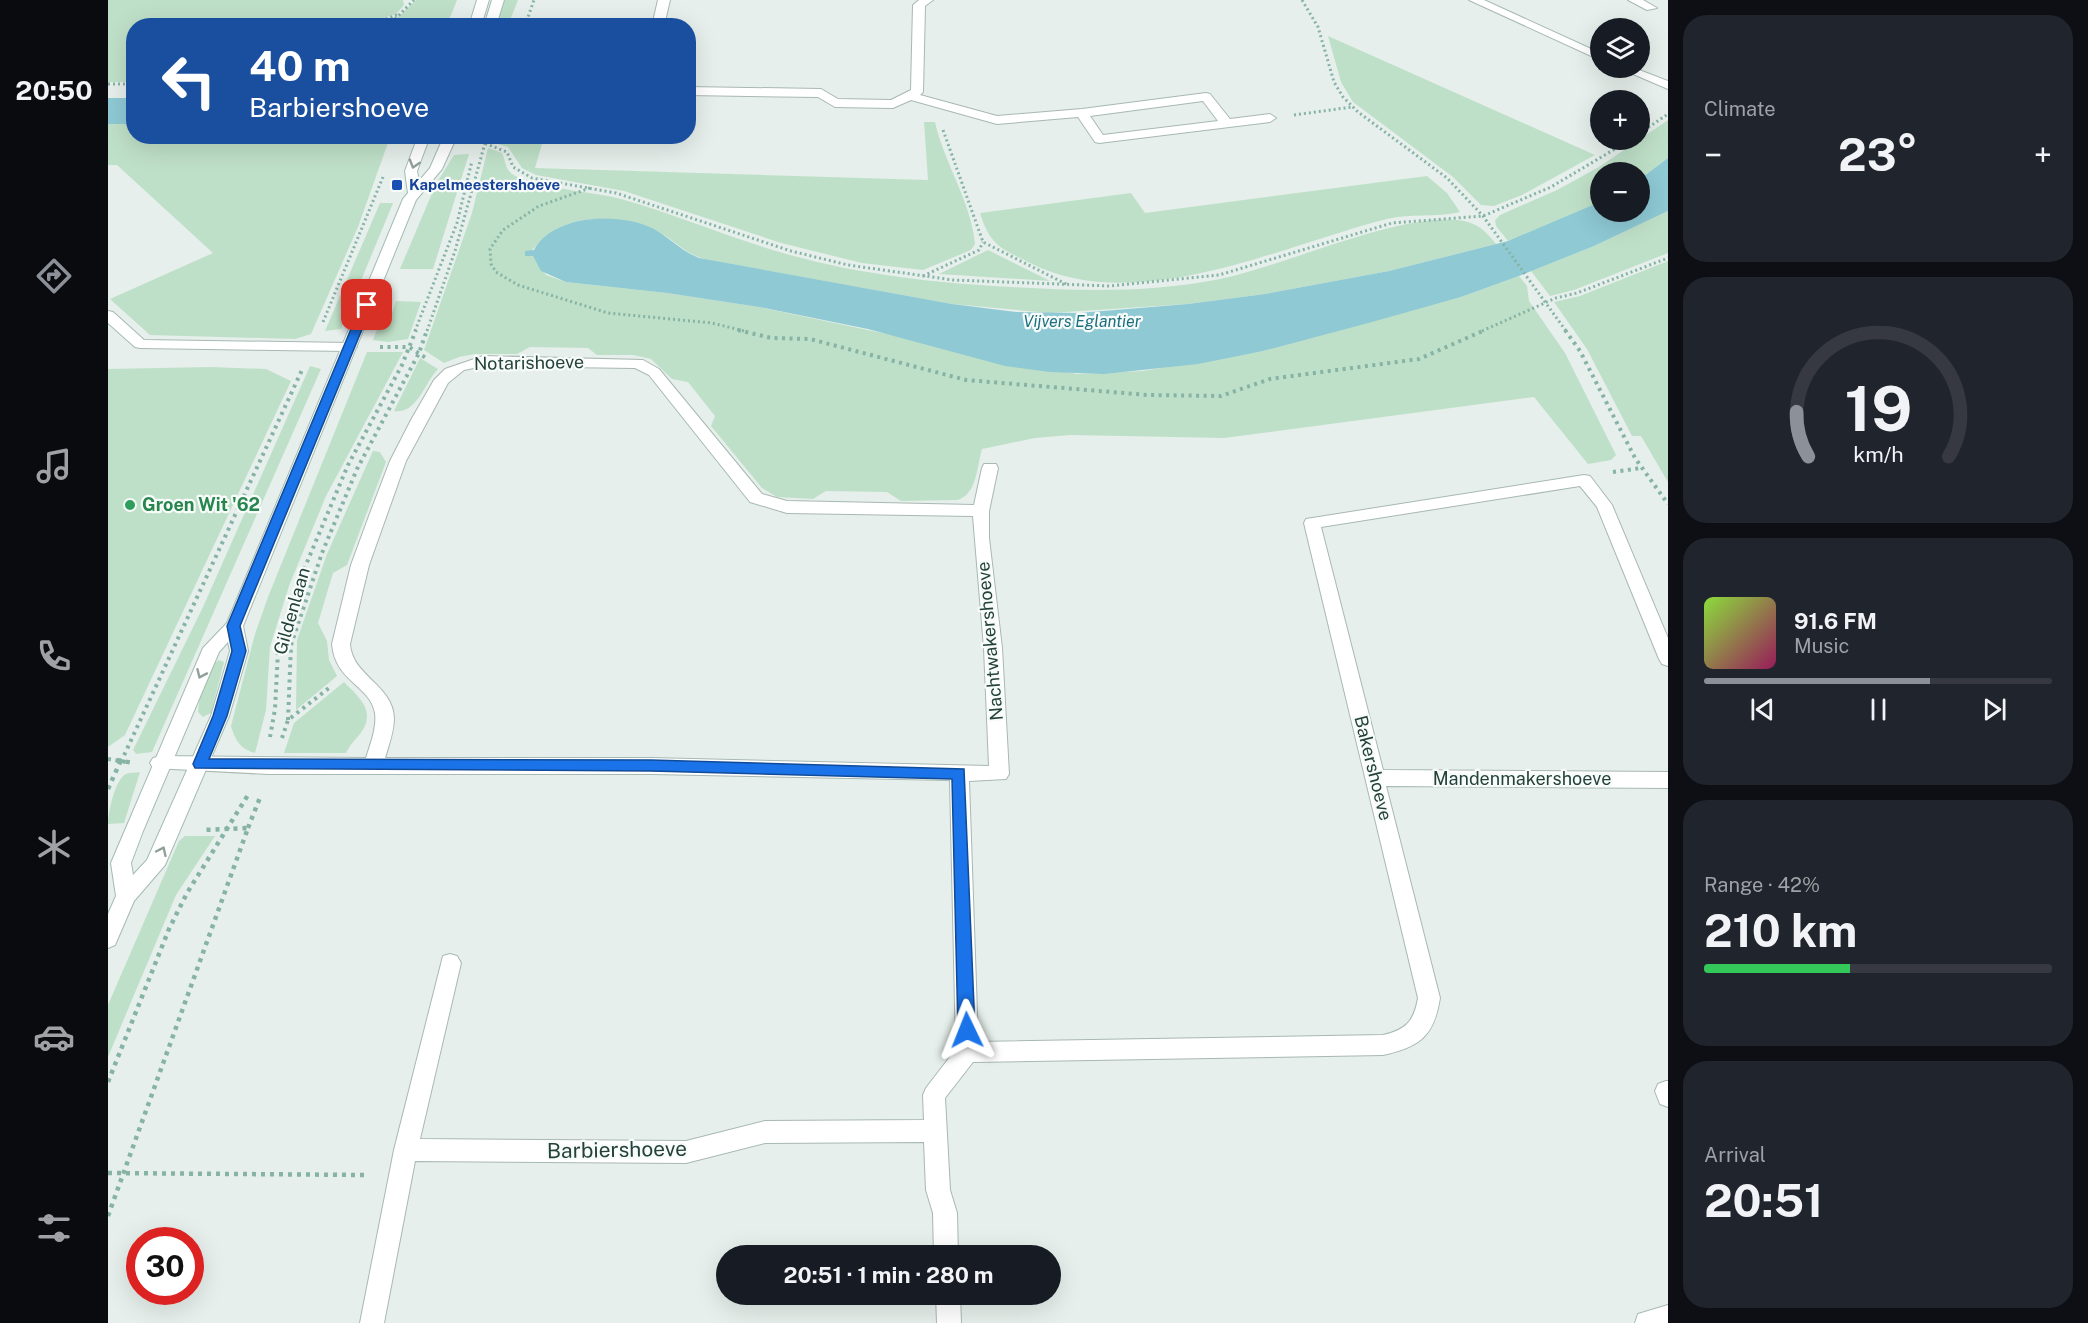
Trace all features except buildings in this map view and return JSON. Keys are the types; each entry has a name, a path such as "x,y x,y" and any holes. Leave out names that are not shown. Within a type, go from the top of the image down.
{"street":[{"path":"477,18 483,0"},
{"path":"492,18 498,0"},
{"path":"660,18 664,0"},
{"path":"696,91 820,93 835,103 893,104 917,92 919,5 927,0"},
{"path":"1475,0 1590,52"},
{"path":"1634,0 1651,8"},
{"path":"1650,78 1668,85"},
{"path":"910,96 997,120 1206,97 1226,123"},
{"path":"1082,112 1100,139 1270,118"},
{"path":"414,191 411,171 421,144"},
{"path":"126,896 121,863 160,763 212,648 234,626 414,191 427,181 436,169 447,144"},
{"path":"108,315 140,344 350,347"},
{"name":"Notarishoeve","path":"373,766 385,712 380,700 344,662 340,653 341,644 360,565 398,461 441,380 459,367 483,361 638,363 654,372 756,498 766,503 786,507 981,511"},
{"name":"Nachtwakershoeve","path":"959,773 999,774 993,648 981,538 981,511 990,468"},
{"name":"Bakershoeve","path":"967,1052 1383,1045 1402,1041 1418,1032 1427,1016 1429,998 1312,523 1584,480 1604,505 1668,659"},
{"path":"108,939 126,896 155,865 220,716 239,651 234,626"},
{"path":"160,763 259,766 651,766 959,773 967,1052 934,1095 938,1190 945,1214 946,1245"},
{"name":"Mandenmakershoeve","path":"1375,778 1668,780"},
{"path":"372,1323 406,1150 450,963"},
{"name":"Barbiershoeve","path":"406,1150 686,1152 765,1132 935,1131"},
{"path":"948,1305 949,1323"},
{"path":"1647,1323 1668,1317"}],"path":[{"path":"406,0 408,5"},
{"path":"395,18 414,0"},
{"path":"528,18 534,0"},
{"path":"1302,0 1318,27 1337,89 1352,107 1441,173 1483,216 1580,351 1635,458 1668,504"},
{"path":"388,18 398,14"},
{"path":"108,84 126,84"},
{"path":"942,105 941,122 944,136 963,182 983,242 1020,263 1071,286"},
{"path":"1270,118 1352,107"},
{"path":"1650,126 1668,114"},
{"name":"Gildenlaan","path":"108,1082 171,923 241,811 269,742 275,709 278,651 294,596 333,495 402,365 435,285 458,222 476,144"},
{"path":"490,144 507,152 513,167 525,176 625,196 791,251 848,265 921,277 1071,286 1132,285 1197,279 1248,267 1392,223 1483,216 1551,187 1615,150"},
{"path":"108,789 313,347 385,170"},
{"path":"590,188 539,206 503,230 490,249 491,264 496,272 518,285 597,310 621,315 712,322 771,338 810,339 835,348 966,380 1148,395 1221,396 1270,379 1419,359 1547,303 1668,258"},
{"path":"921,277 979,250 983,242"},
{"path":"108,1216 248,828 229,830"},
{"path":"108,1173 401,1176"}],"green space":[{"path":"108,0 403,0 404,5 396,14 384,18 126,18 126,82 108,82"},
{"path":"416,0 457,0 450,18 397,18"},
{"path":"505,0 518,0 511,18 499,18"},
{"path":"1328,36 1595,155 1522,195 1494,206 1481,205 1453,177 1353,102 1341,82"},
{"path":"1668,120 1668,158 1650,172 1650,162 1606,162 1624,150 1650,150 1650,132"},
{"path":"924,122 935,122 944,152 963,197 973,228 975,244 971,250 923,270 862,263 781,243 624,191 536,175 522,168 508,147 498,144 542,144 535,168 928,180"},
{"path":"108,124 126,124 126,144 388,144 358,227 311,334 295,339 150,335 110,299 213,253 117,165 108,165"},
{"path":"488,148 502,153 510,172 530,182 621,199 790,255 872,273 983,285 1116,290 1194,284 1246,272 1381,230 1443,220 1468,222 1484,231 1496,244 1389,271 1265,294 1188,304 1050,313 952,304 708,260 693,255 667,237 647,227 619,220 574,222 548,234 525,256 533,256 546,275 566,282 667,293 759,307 1077,374 1143,371 1263,351 1461,297 1519,276 1527,286 1529,301 1565,353 1616,455 1611,460 1588,464 1534,397 1224,438 1070,435 1035,438 982,449 972,486 964,497 957,500 901,501 887,492 826,491 813,499 777,497 762,488 711,426 715,416 688,382 672,379 651,359 633,355 597,355 588,348 530,347 517,354 475,354 444,363 424,350 472,213"},
{"path":"469,154 433,269 400,269 436,184 454,155"},
{"path":"1590,172 1590,207 1508,241 1496,226 1495,220 1500,215 1557,190"},
{"path":"1427,176 1447,193 1460,212 1387,219 1208,272 1161,280 1115,283 1070,277 1028,262 1003,249 992,239 980,213 1131,193 1145,213"},
{"path":"380,203 393,203 341,329 325,331"},
{"path":"1668,211 1668,253 1574,290 1550,296 1531,271 1594,246 1645,222 1650,222 1650,220"},
{"path":"988,250 1050,281 939,274"},
{"path":"1668,261 1668,482 1641,436 1632,436 1587,349 1554,302 1580,296"},
{"path":"396,301 421,302 408,339 388,342 373,340 382,316 391,316"},
{"path":"367,352 403,352 326,496 289,586 270,647 266,710 255,753 245,749 239,743 231,726 255,634"},
{"path":"420,358 438,369 415,403 402,411 394,411"},
{"path":"310,366 321,369 152,752 136,754 133,750 203,607"},
{"path":"211,367 266,369 291,381 125,735 108,747 108,369"},
{"path":"373,451 380,452 386,462 347,565 333,573 318,623 327,641 329,660 337,676 296,710 297,640 327,554"},
{"path":"219,660 224,662 211,713 203,717 198,712 200,695 215,663"},
{"path":"344,682 361,700 367,712 365,726 346,753 284,753 294,723"},
{"path":"140,772 124,823 108,824 115,789 122,777 129,773"},
{"path":"185,836 215,836 176,895 108,1057 108,1005 179,841"}],"water":[{"path":"108,98 126,98 126,124 108,124"},
{"path":"1668,158 1668,211 1650,220 1650,172"},
{"name":"Vijvers Eglantier","path":"1590,206 1590,222 1645,222 1594,246 1461,297 1263,351 1198,364 1104,374 1050,372 1005,366 868,329 759,307 667,293 566,282 541,271 533,256 525,256 525,251 534,250 543,238 556,229 588,219 605,218 638,223 652,228 686,252 699,258 952,304 1016,312 1079,313 1188,304 1265,294 1389,271 1508,241"}],"place":[{"name":"Kapelmeestershoeve","path":"397,185"},
{"name":"Groen Wit '62","path":"130,505"}],"route":[{"path":"367,305 234,626 239,651 220,716 200,764 651,766 959,773 967,1030"}]}
